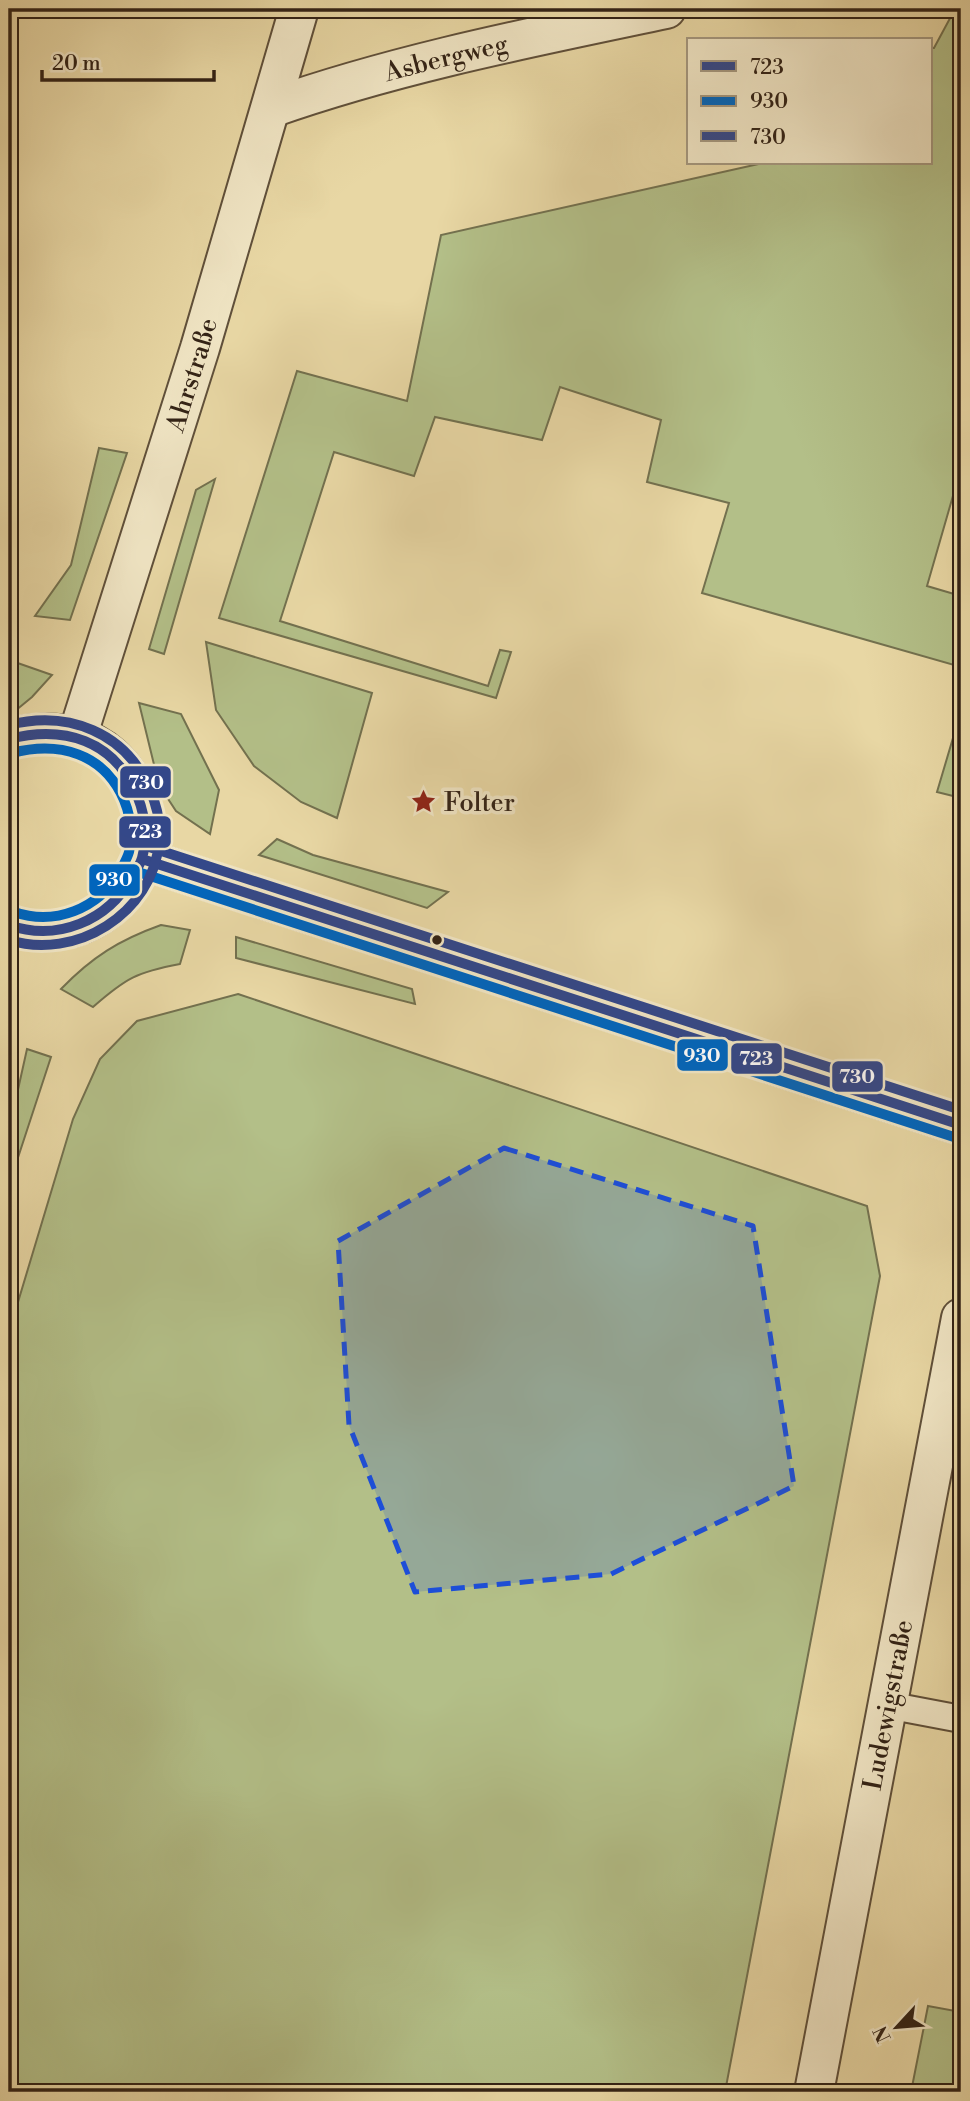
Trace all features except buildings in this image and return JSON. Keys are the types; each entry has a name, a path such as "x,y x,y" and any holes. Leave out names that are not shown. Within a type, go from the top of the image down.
{"street":[{"name":"Ahrstraße","path":"77,737 203,336 299,9"},
{"name":"Asbergweg","path":"271,108 329,87 482,48 666,9"},
{"path":"9,739 32,733 77,737 98,746 113,757 129,779 142,804 145,831 142,859 123,895 91,921 53,932 10,931"},
{"path":"142,859 961,1125"},
{"name":"Ludewigstraße","path":"814,2092 961,1318"}],"lane":[{"path":"887,1705 961,1719"}],"highlighted area":[{"path":"504,1148 753,1226 794,1486 611,1574 415,1592 349,1425 338,1241"}],"green space":[{"path":"955,9 961,9 961,468 927,586 961,596 961,667 702,593 729,503 647,482 661,420 560,387 542,440 435,417 414,476 334,452 280,621 488,686 500,650 511,652 496,698 219,618 297,371 407,401 441,235 759,164 932,164 934,48"},
{"path":"99,448 127,453 70,620 35,616 71,565"},
{"path":"215,479 164,654 149,649 196,490"},
{"path":"206,642 372,693 337,818 301,802 254,766 216,710"},
{"path":"9,660 52,675 32,697 9,716"},
{"path":"139,703 181,714 219,790 210,834 176,811 159,785"},
{"path":"961,711 961,798 937,792"},
{"path":"277,839 313,855 448,892 427,908 259,855"},
{"path":"161,925 190,930 180,964 133,978 114,989 93,1007 61,989 107,951"},
{"path":"236,937 412,989 415,1004 236,958"},
{"path":"238,994 867,1206 880,1276 725,2092 9,2092 9,1332 73,1119 100,1059 137,1021"},
{"path":"27,1049 51,1057 9,1185 9,1130"},
{"path":"928,2006 961,2012 961,2092 911,2092"}],"transit line":[{"name":"730","path":"9,725 53,721 93,730 110,740 126,753 150,790 158,816 159,836 154,868 142,891 126,910 106,926 84,937 59,944 34,945 9,940"},
{"name":"723","path":"9,739 29,735 68,736 101,749 127,776 137,795 144,818 145,835 142,858 136,870 122,892 95,916 80,924 45,931 9,925"},
{"name":"930","path":"12,753 63,750 92,761 105,771 124,800 131,833 129,852 120,872 111,885 88,905 60,915 45,917 14,912"},
{"name":"730","path":"146,846 961,1110"},
{"name":"723","path":"142,859 961,1125"},
{"name":"930","path":"138,872 957,1138"}],"place":[{"name":"Folter","path":"424,802"}]}
